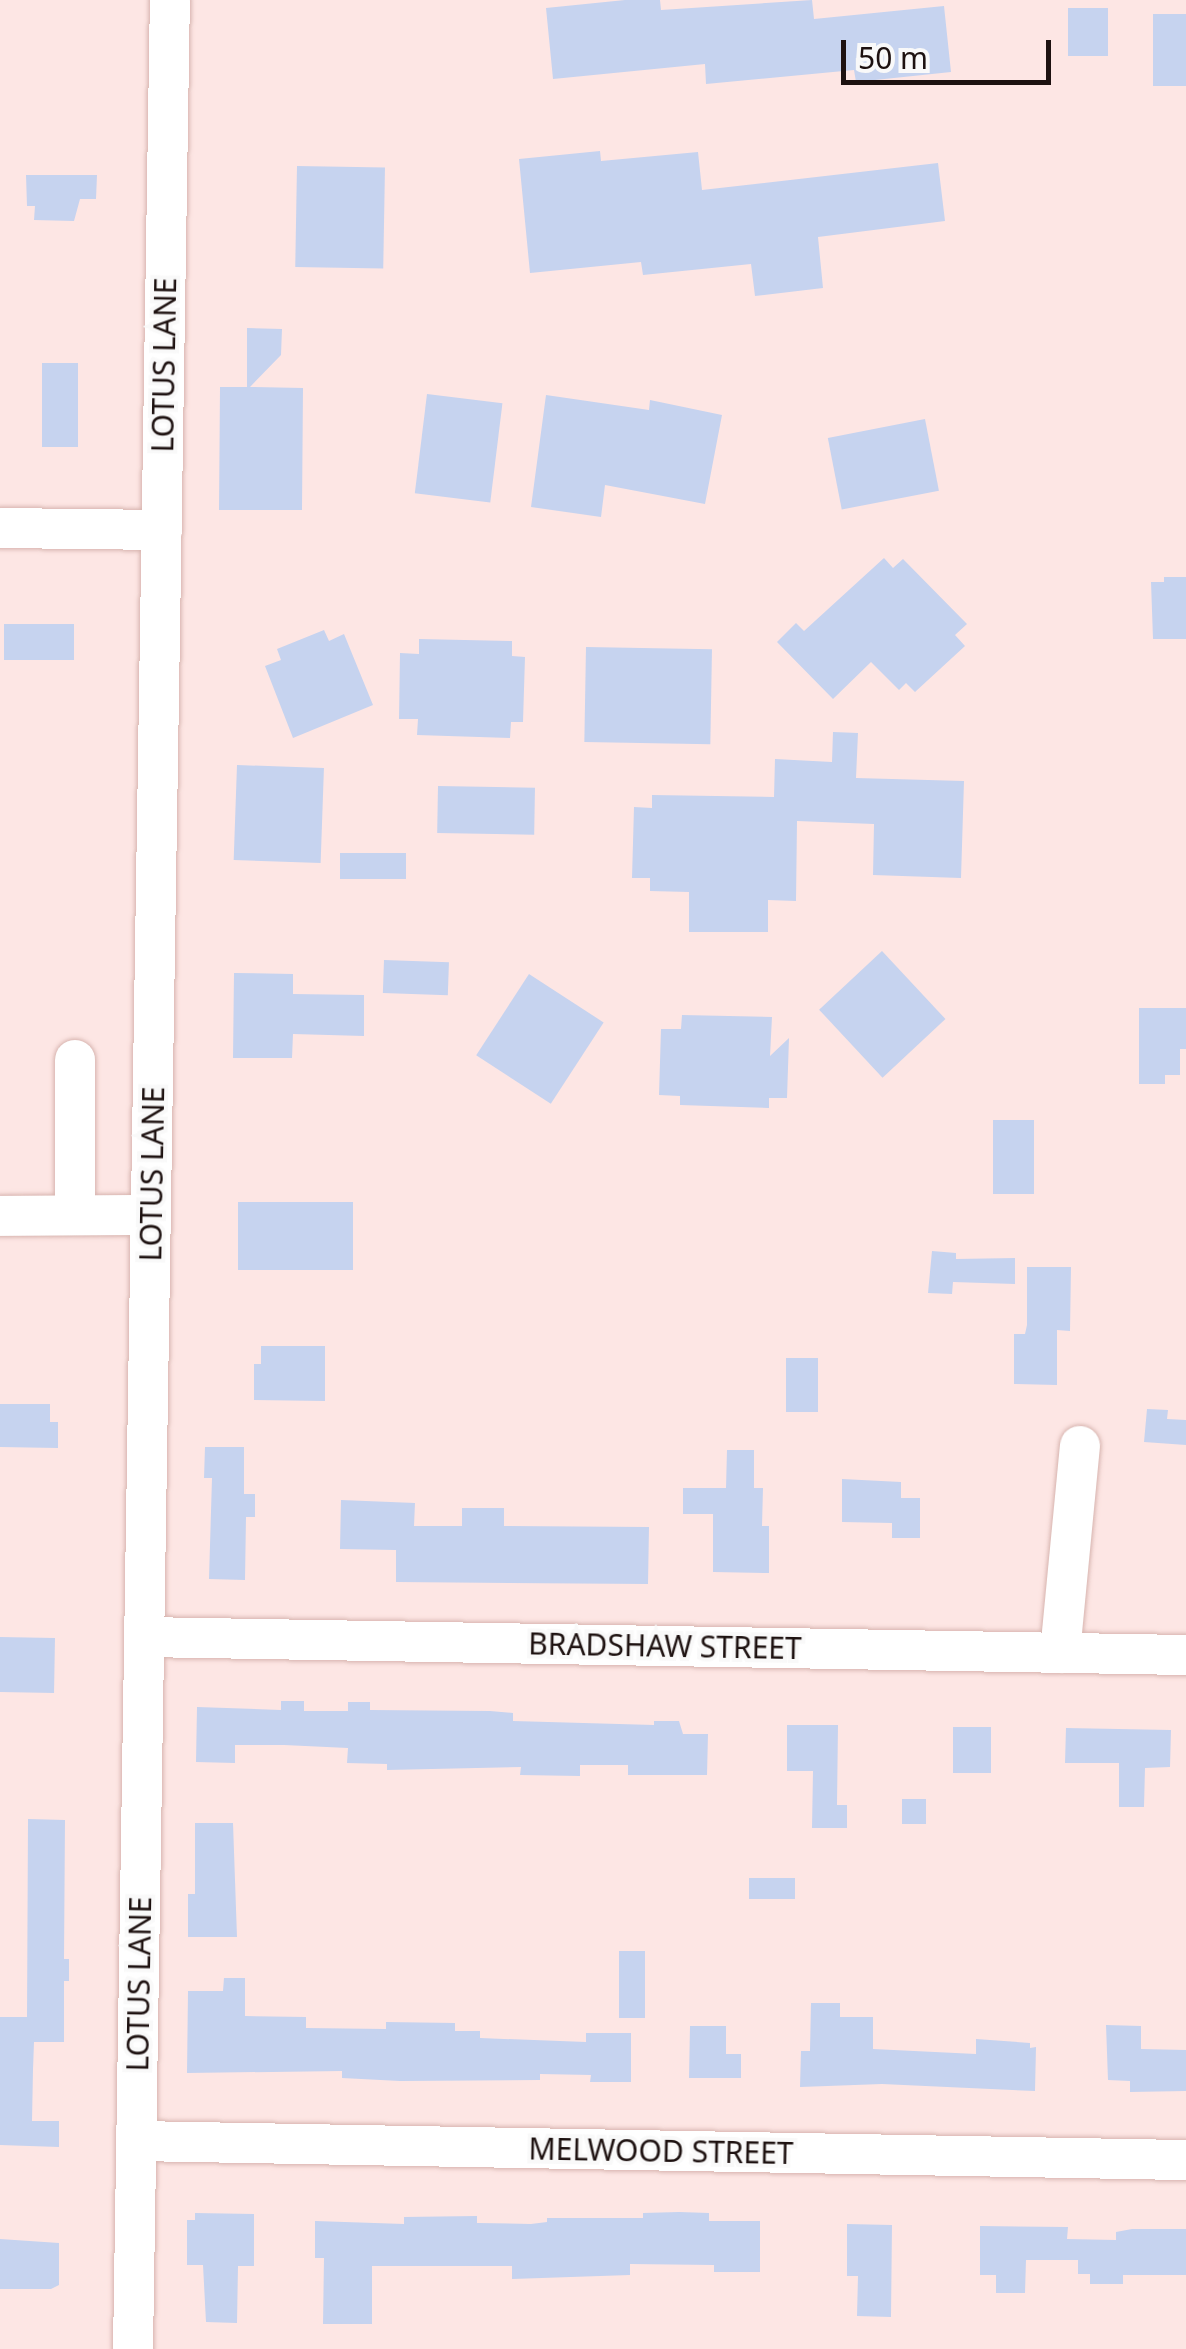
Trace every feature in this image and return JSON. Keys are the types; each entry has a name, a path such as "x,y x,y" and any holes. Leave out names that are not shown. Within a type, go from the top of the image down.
{"street":[{"name":"LOTUS LANE","path":"133,2349 170,0"},
{"path":"0,528 162,530"},
{"path":"75,1060 75,1215"},
{"path":"0,1216 151,1215"},
{"path":"1060,1652 1080,1446"},
{"name":"BRADSHAW STREET","path":"144,1636 1186,1655"},
{"name":"MELWOOD STREET","path":"136,2142 1186,2160"}],"building":[{"path":"660,0 661,10 812,0 814,19 944,6 951,72 856,82 854,70 706,84 705,64 553,79 546,8"},
{"path":"1068,8 1108,8 1108,56 1068,56"},
{"path":"1153,14 1186,14 1186,86 1153,86"},
{"path":"600,151 601,161 698,152 702,190 938,163 945,221 818,237 823,288 755,296 751,264 643,275 641,262 530,273 519,159"},
{"path":"297,166 385,168 383,269 295,267"},
{"path":"26,175 97,175 96,199 80,199 74,221 34,220 35,206 27,206"},
{"path":"247,328 282,329 281,355 250,387 303,388 302,510 219,510 220,387 247,387"},
{"path":"42,363 78,363 78,447 42,447"},
{"path":"427,394 502,403 490,503 415,493"},
{"path":"546,395 649,410 650,400 722,415 705,504 605,485 601,517 531,507"},
{"path":"925,419 939,491 842,510 828,438"},
{"path":"884,558 893,568 903,559 967,624 955,635 965,646 915,692 906,683 899,690 871,662 833,699 777,642 796,623 804,631"},
{"path":"1164,577 1186,577 1186,639 1153,639 1151,582 1164,582"},
{"path":"4,624 74,624 74,660 4,660"},
{"path":"324,630 329,641 344,634 373,705 293,738 265,666 281,660 277,649"},
{"path":"419,639 512,641 512,656 525,657 523,722 511,722 510,738 417,735 418,719 399,719 400,653 419,654"},
{"path":"586,647 712,649 710,744 584,742"},
{"path":"833,732 858,733 856,778 964,781 961,878 873,875 874,824 797,821 796,901 768,900 768,932 689,932 689,892 650,891 650,878 632,878 634,807 652,808 652,795 774,797 775,759 832,762"},
{"path":"237,765 324,768 321,863 234,860"},
{"path":"438,786 535,788 534,835 437,833"},
{"path":"340,853 406,853 406,879 340,879"},
{"path":"882,951 945,1019 883,1078 819,1010"},
{"path":"384,960 449,962 448,995 383,993"},
{"path":"234,973 293,974 293,994 364,995 364,1036 293,1034 292,1058 233,1058"},
{"path":"529,974 604,1022 551,1104 476,1055"},
{"path":"1139,1008 1186,1008 1186,1049 1180,1049 1180,1075 1165,1075 1165,1084 1139,1084"},
{"path":"682,1015 772,1017 770,1056 789,1038 787,1098 769,1098 769,1108 680,1105 680,1096 659,1095 661,1029 681,1029"},
{"path":"993,1120 1034,1120 1034,1194 993,1194"},
{"path":"238,1202 353,1202 353,1270 238,1270"},
{"path":"932,1251 956,1253 956,1259 1015,1258 1015,1284 953,1282 952,1294 928,1293"},
{"path":"1027,1267 1071,1267 1070,1331 1057,1330 1057,1385 1014,1384 1014,1334 1025,1334 1027,1325"},
{"path":"261,1346 325,1346 325,1401 254,1400 254,1364 261,1364"},
{"path":"786,1358 818,1358 818,1412 786,1412"},
{"path":"0,1404 50,1404 50,1422 58,1422 58,1448 0,1447"},
{"path":"1147,1409 1168,1410 1167,1419 1186,1420 1186,1445 1144,1442"},
{"path":"205,1447 244,1447 244,1494 255,1494 255,1517 246,1517 245,1580 209,1579 212,1478 204,1478"},
{"path":"727,1450 754,1450 754,1488 763,1488 762,1526 769,1526 769,1573 713,1572 713,1514 683,1514 683,1488 726,1488"},
{"path":"842,1479 901,1482 901,1498 920,1498 920,1538 892,1538 892,1523 842,1522"},
{"path":"341,1500 415,1503 414,1526 462,1526 462,1508 504,1508 504,1526 649,1527 648,1584 396,1582 396,1550 340,1549"},
{"path":"0,1637 55,1638 54,1693 0,1692"},
{"path":"281,1701 304,1701 304,1711 348,1711 348,1702 370,1702 370,1710 513,1713 513,1721 654,1725 654,1721 679,1721 683,1734 708,1734 707,1775 628,1775 628,1765 580,1765 580,1776 520,1775 521,1767 387,1770 387,1764 347,1763 348,1748 284,1745 235,1745 235,1763 196,1762 197,1707 281,1710"},
{"path":"787,1725 838,1725 837,1805 847,1805 847,1828 812,1828 813,1771 787,1771"},
{"path":"953,1727 991,1727 991,1773 953,1773"},
{"path":"1066,1728 1171,1730 1170,1767 1145,1768 1144,1807 1119,1807 1119,1763 1065,1763"},
{"path":"902,1799 926,1799 926,1824 902,1824"},
{"path":"28,1819 65,1820 64,1959 69,1959 69,1981 64,1981 64,2042 34,2042 32,2121 59,2121 59,2147 0,2145 0,2017 27,2017"},
{"path":"195,1823 233,1823 237,1937 188,1937 188,1894 195,1894"},
{"path":"749,1878 795,1878 795,1899 749,1899"},
{"path":"619,1951 645,1951 645,2018 619,2018"},
{"path":"224,1978 245,1978 245,2016 306,2017 306,2028 386,2029 386,2022 455,2023 455,2031 480,2031 480,2038 586,2042 586,2033 631,2033 631,2082 590,2082 591,2075 540,2074 540,2080 400,2081 342,2078 342,2071 187,2073 188,1991 223,1991"},
{"path":"811,2003 840,2003 840,2017 873,2017 873,2049 976,2054 976,2039 1030,2043 1030,2048 1036,2047 1035,2091 882,2084 800,2087 801,2051 810,2051"},
{"path":"1106,2025 1141,2026 1141,2049 1186,2050 1186,2091 1130,2092 1130,2081 1108,2080"},
{"path":"690,2026 726,2026 726,2054 741,2054 741,2078 689,2078"},
{"path":"195,2213 254,2214 254,2266 238,2266 237,2323 206,2322 203,2265 187,2265 187,2220 195,2220"},
{"path":"643,2213 709,2213 709,2221 760,2221 760,2272 714,2272 714,2265 630,2264 630,2275 512,2279 512,2266 372,2266 372,2324 323,2324 324,2258 315,2258 315,2221 404,2224 404,2217 477,2216 477,2223 531,2224 547,2222 547,2218 643,2218"},
{"path":"847,2224 892,2225 891,2317 857,2316 858,2276 847,2276"},
{"path":"980,2226 1068,2227 1067,2239 1116,2240 1116,2232 1132,2229 1186,2229 1186,2275 1123,2275 1123,2284 1090,2284 1090,2274 1078,2274 1078,2260 1026,2260 1025,2293 996,2293 996,2275 980,2275"},
{"path":"0,2239 59,2243 59,2285 51,2289 0,2289"}]}
